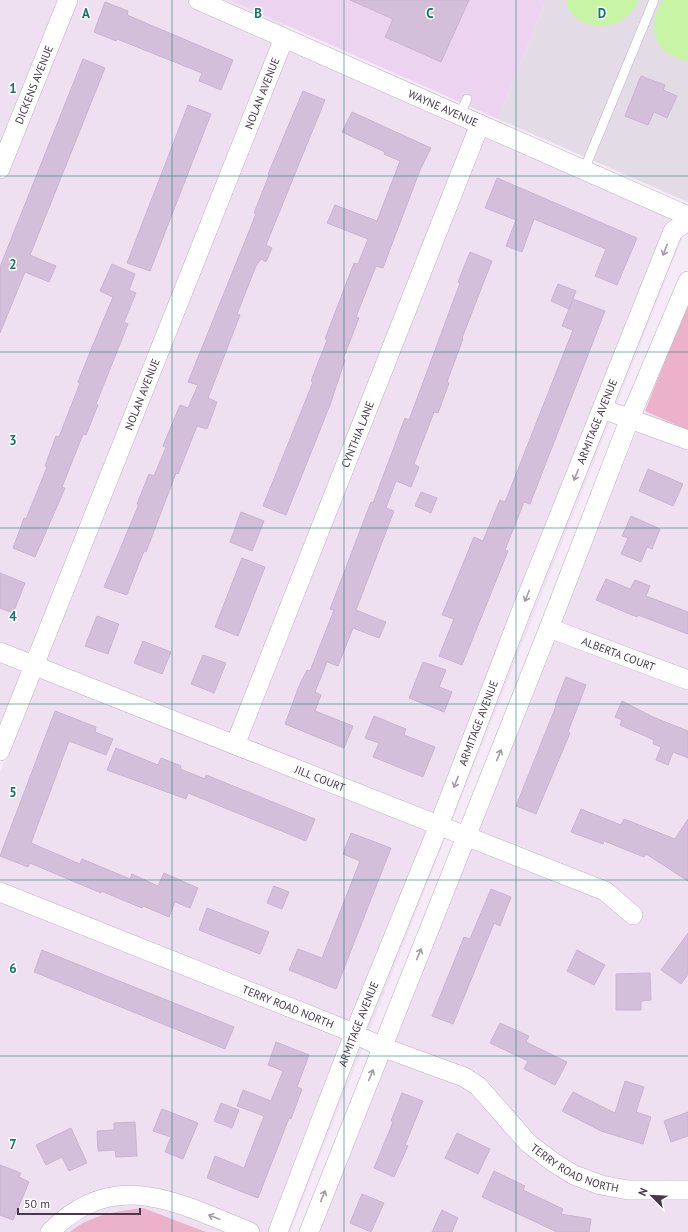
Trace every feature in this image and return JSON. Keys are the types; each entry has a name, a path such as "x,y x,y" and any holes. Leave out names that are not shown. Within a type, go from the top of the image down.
{"street":[{"name":"DICKENS AVENUE","path":"0,168 68,0"},
{"name":"WAYNE AVENUE","path":"198,0 284,38 463,107 480,124 688,216"},
{"name":"NOLAN AVENUE","path":"0,751 284,38"},
{"name":"CYNTHIA LANE","path":"235,745 480,124"},
{"name":"ARMITAGE AVENUE","path":"278,1232 354,1034 439,825 522,609 673,231 688,221"},
{"path":"309,1232 549,628 630,418 688,281"},
{"path":"603,409 688,440"},
{"name":"ALBERTA COURT","path":"549,628 688,680"},
{"name":"JILL COURT","path":"0,652 605,891 633,915"},
{"name":"TERRY ROAD NORTH","path":"0,892 354,1034 382,1047 457,1074 478,1086 528,1143 552,1162 574,1175 601,1184 628,1190 688,1190"},
{"path":"50,1232 66,1216 77,1209 97,1200 133,1194 168,1200 250,1232"}],"lane":[{"path":"584,170 654,0"}],"shaded area":[{"path":"0,0 230,0 285,24 0,740"},
{"path":"230,0 546,0 498,119"},
{"path":"546,0 688,0 688,202 498,119"},
{"path":"566,0 638,0 632,11 624,19 613,24 601,26 589,25 579,20 571,12"},
{"path":"663,0 688,0 688,61 677,58 668,53 661,47 656,39 654,30 655,20"},
{"path":"291,45 688,224 290,1232 0,1232 0,772"},
{"path":"688,303 688,430 645,411"},
{"path":"645,411 688,430 688,1232 307,1232 399,1003"},
{"path":"143,1208 206,1232 70,1232 86,1222 104,1215"}],"building":[{"path":"350,0 469,0 441,62 385,37 393,19"},
{"path":"105,2 128,11 127,15 233,60 221,90 199,81 202,73 117,39 116,41 94,32"},
{"path":"83,59 105,68 30,255 56,266 49,282 25,272 0,333 0,267"},
{"path":"641,76 665,85 663,90 677,96 667,118 654,112 648,125 625,116"},
{"path":"303,91 325,100 266,245 272,248 266,262 261,259 256,266 237,314 240,315 208,398 217,402 207,429 197,426 178,474 176,473 146,552 144,551 127,595 104,587 139,504 137,504 149,474 154,476 166,447 163,446 180,405 188,408 198,385 188,382 256,214 254,213 269,175 268,174"},
{"path":"188,105 211,114 150,271 127,263"},
{"path":"352,112 431,148 420,170 383,268 376,266 356,317 359,318 343,359 345,360 330,405 286,515 263,506 313,382 311,381 327,340 325,339 354,263 358,264 368,239 327,223 335,205 377,221 400,161 384,154 385,152 342,132"},
{"path":"497,178 637,238 617,285 595,276 606,249 534,219 522,252 506,246 516,220 485,208"},
{"path":"470,252 492,261 462,338 463,339 447,382 449,383 438,413 434,412 414,464 419,467 411,487 396,481 386,508 394,511 356,610 386,622 379,638 353,628 338,666 327,662 315,692 321,695 315,711 353,726 344,748 285,724 299,686 307,670 310,671 334,610 330,609 371,502 373,503 405,418 409,420"},
{"path":"112,264 135,274 129,290 136,293 124,322 128,324 96,404 98,405 86,435 83,434 62,487 65,488 35,557 13,548 24,518 26,519 47,467 45,466 56,436 59,437 80,383 78,382 113,297 100,291"},
{"path":"558,284 576,291 569,309 551,301"},
{"path":"573,299 605,311 530,504 524,502 505,550 508,551 462,665 439,656 454,619 442,615 474,537 483,541 500,500 505,502 573,330 562,326"},
{"path":"648,469 683,484 673,506 639,491"},
{"path":"421,492 437,498 431,513 415,506"},
{"path":"241,512 264,521 252,551 230,542"},
{"path":"631,516 660,529 652,549 647,547 641,562 621,554 628,538 622,536"},
{"path":"242,558 265,567 238,636 215,627"},
{"path":"0,573 25,583 13,613 0,608"},
{"path":"606,579 630,589 635,580 650,586 646,596 688,612 688,634 638,615 637,617 596,600"},
{"path":"97,616 119,624 108,654 85,646"},
{"path":"143,641 171,652 162,674 134,663"},
{"path":"203,655 226,663 214,693 191,684"},
{"path":"423,662 446,670 439,687 452,692 444,712 409,698"},
{"path":"566,677 586,685 568,732 570,733 536,814 516,806"},
{"path":"622,701 653,717 688,731 688,758 673,752 668,765 656,760 661,747 653,744 654,740 620,725 622,720 615,717"},
{"path":"55,711 96,727 95,732 113,739 106,755 69,741 31,843 80,864 82,859 130,879 132,874 158,886 164,873 198,888 190,908 175,902 169,917 143,906 142,908 101,891 101,893 30,863 28,867 0,856"},
{"path":"374,716 406,729 404,735 435,747 423,777 373,757 379,743 365,738"},
{"path":"116,748 158,765 161,758 181,766 180,769 205,779 206,775 315,819 306,841 188,793 186,799 107,770"},
{"path":"581,809 621,825 624,819 675,839 688,819 688,881 646,854 644,857 604,841 603,844 571,832"},
{"path":"351,833 391,848 336,989 289,970 298,949 322,958 360,861 343,854"},
{"path":"274,886 289,892 282,909 267,903"},
{"path":"491,889 511,897 500,926 494,923 453,1024 432,1016 464,937 470,939"},
{"path":"207,908 269,932 260,954 199,930"},
{"path":"688,933 688,974 681,984 661,970"},
{"path":"42,950 234,1027 225,1049 34,972"},
{"path":"577,950 605,965 594,985 567,971"},
{"path":"650,973 651,1000 641,1001 641,1010 616,1010 616,974"},
{"path":"500,1023 529,1036 526,1042 567,1062 555,1085 524,1069 528,1061 490,1043"},
{"path":"276,1042 309,1055 297,1087 302,1089 258,1198 207,1178 215,1156 244,1168 264,1116 237,1106 243,1090 271,1101 283,1071 268,1065"},
{"path":"625,1081 644,1087 636,1112 651,1117 643,1144 601,1131 562,1111 573,1092 615,1113"},
{"path":"402,1093 423,1101 405,1145 408,1146 394,1177 374,1168 393,1122 391,1121"},
{"path":"221,1103 239,1110 232,1128 214,1121"},
{"path":"162,1109 198,1123 183,1159 165,1152 171,1137 153,1131"},
{"path":"688,1112 688,1136 671,1142 664,1121"},
{"path":"135,1122 137,1156 116,1157 115,1150 98,1151 97,1131 114,1130 114,1123"},
{"path":"71,1128 87,1163 69,1171 62,1157 46,1165 36,1145"},
{"path":"457,1133 490,1149 478,1174 445,1158"},
{"path":"0,1165 21,1173 19,1177 29,1182 13,1220 0,1215"},
{"path":"494,1171 525,1186 523,1190 563,1209 561,1214 591,1219 589,1232 557,1232 482,1197"},
{"path":"362,1194 384,1203 371,1232 350,1223"},
{"path":"442,1210 458,1218 452,1232 432,1232"}]}
